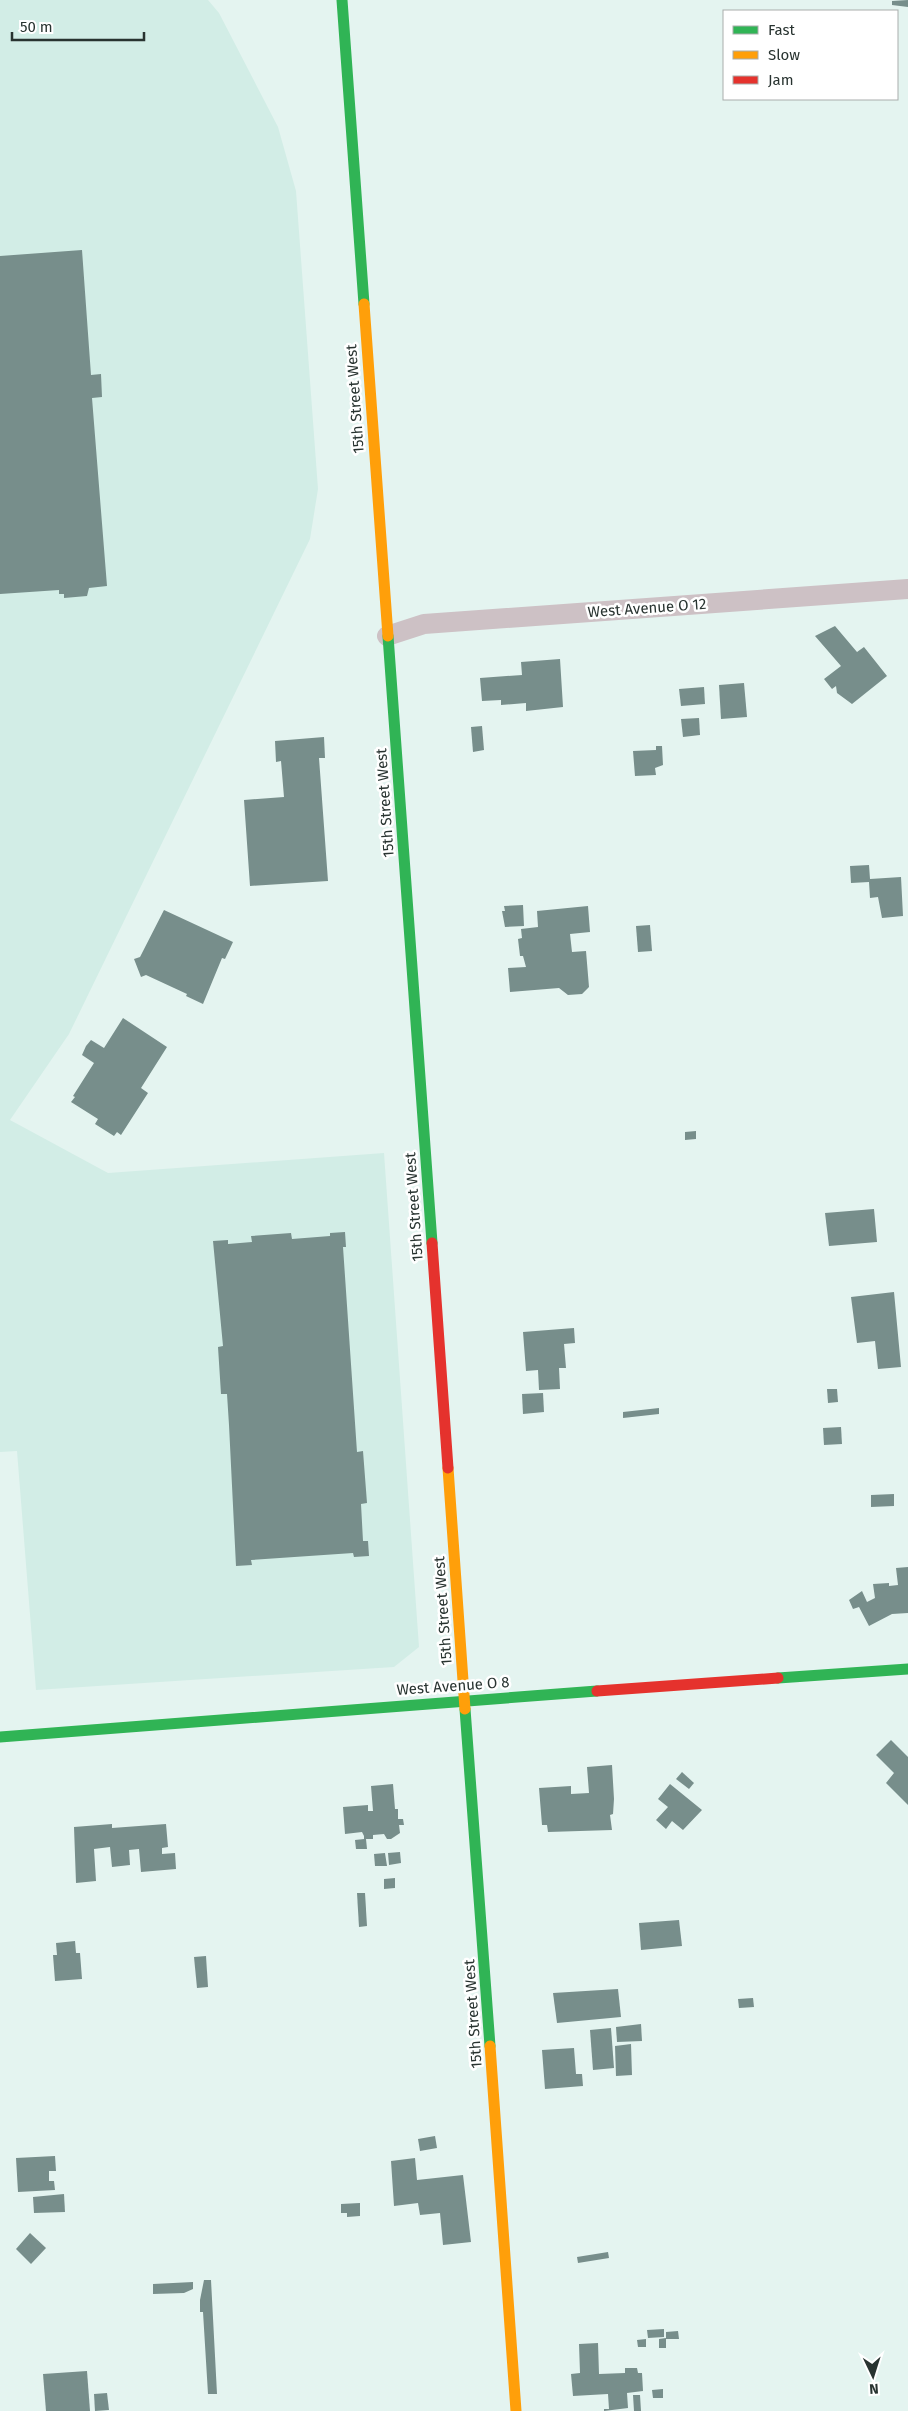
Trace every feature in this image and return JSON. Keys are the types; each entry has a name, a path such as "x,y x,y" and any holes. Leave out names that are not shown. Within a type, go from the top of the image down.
{"street":[{"name":"15th Street West","path":"342,0 516,2411"},
{"name":"West Avenue O 12","path":"387,636 424,624 908,589"},
{"name":"West Avenue O 8","path":"0,1737 465,1700 908,1670"}],"shaded area":[{"path":"0,0 208,0 219,13 278,127 296,191 318,489 310,539 69,1034 10,1120 108,1173 384,1153 419,1647 394,1667 36,1690 17,1451 0,1452"}],"building":[{"path":"908,0 908,7 892,5 892,1"},
{"path":"82,250 91,375 101,374 102,397 92,398 107,586 89,588 87,596 64,598 64,594 59,594 59,590 0,594 0,256"},
{"path":"835,626 857,652 864,647 887,676 852,704 837,693 836,686 832,689 824,679 841,666 815,636"},
{"path":"560,659 563,707 526,711 526,703 501,705 501,700 482,701 480,678 522,675 521,662"},
{"path":"744,683 747,717 721,719 719,685"},
{"path":"704,687 705,704 681,706 679,689"},
{"path":"699,718 700,735 683,737 681,719"},
{"path":"482,726 484,750 473,752 471,727"},
{"path":"324,737 325,758 319,758 328,881 250,886 244,800 284,797 281,761 276,762 275,741"},
{"path":"656,746 662,746 663,765 655,768 656,775 635,776 633,751 656,750"},
{"path":"869,865 870,879 901,877 903,916 882,918 878,897 870,898 869,882 851,883 850,866"},
{"path":"523,905 524,926 505,927 502,911 505,911 504,906"},
{"path":"588,906 590,932 570,934 572,952 586,951 589,987 582,994 568,995 559,988 510,992 508,968 526,967 523,956 520,956 518,939 522,938 521,929 538,927 537,911"},
{"path":"164,910 233,942 225,959 222,958 203,1004 186,996 187,994 146,975 141,977 134,959 140,957"},
{"path":"650,925 652,951 638,952 636,926"},
{"path":"123,1018 167,1047 141,1088 148,1093 121,1135 117,1132 114,1136 95,1124 98,1119 71,1102 94,1063 82,1055 86,1046 91,1040 104,1048"},
{"path":"696,1131 696,1139 685,1140 685,1132"},
{"path":"874,1209 877,1242 829,1246 825,1213"},
{"path":"345,1232 346,1247 343,1247 357,1452 363,1451 367,1503 361,1504 363,1541 368,1541 369,1556 354,1557 353,1553 251,1560 252,1565 236,1566 227,1394 221,1394 218,1347 223,1346 213,1241 228,1240 228,1244 252,1242 251,1236 291,1233 292,1239 330,1236 330,1233"},
{"path":"894,1292 901,1367 878,1369 875,1341 857,1343 851,1297"},
{"path":"574,1328 575,1343 564,1344 566,1368 559,1368 560,1389 539,1390 538,1370 526,1371 523,1332"},
{"path":"827,1389 837,1389 838,1402 828,1403"},
{"path":"543,1393 544,1412 523,1414 522,1394"},
{"path":"659,1408 659,1414 623,1418 623,1412"},
{"path":"841,1427 842,1444 824,1445 823,1428"},
{"path":"894,1494 894,1506 871,1507 871,1495"},
{"path":"908,1567 908,1613 892,1614 869,1626 859,1607 853,1609 849,1600 862,1591 867,1602 875,1598 873,1584 889,1583 889,1586 898,1585 896,1568"},
{"path":"891,1740 908,1757 908,1805 886,1783 894,1773 876,1755"},
{"path":"612,1765 614,1799 613,1814 610,1815 612,1830 548,1832 547,1825 542,1825 539,1788 571,1786 571,1794 589,1793 587,1767"},
{"path":"682,1772 694,1783 689,1789 676,1779"},
{"path":"393,1784 395,1809 398,1809 398,1819 403,1819 404,1825 399,1825 400,1833 391,1839 387,1839 384,1834 373,1835 373,1839 366,1839 367,1849 356,1849 355,1840 364,1839 364,1836 362,1832 345,1834 343,1807 368,1805 368,1811 373,1811 371,1786"},
{"path":"670,1784 702,1810 683,1830 672,1821 666,1829 656,1820 668,1807 658,1799"},
{"path":"112,1824 112,1828 166,1824 168,1847 162,1848 162,1854 175,1853 176,1869 141,1872 139,1849 129,1850 130,1865 112,1867 110,1847 94,1849 96,1881 76,1883 74,1827"},
{"path":"400,1852 401,1863 389,1865 388,1853"},
{"path":"385,1853 387,1866 375,1866 374,1854"},
{"path":"395,1878 395,1888 384,1889 384,1879"},
{"path":"357,1893 365,1893 367,1926 359,1927"},
{"path":"679,1920 682,1946 641,1950 639,1923"},
{"path":"75,1941 76,1953 80,1953 82,1979 55,1981 53,1955 57,1955 56,1943"},
{"path":"206,1956 208,1987 197,1988 194,1957"},
{"path":"618,1989 621,2017 557,2023 553,1993"},
{"path":"753,1998 754,2007 739,2008 738,1999"},
{"path":"641,2024 642,2041 617,2042 616,2027"},
{"path":"611,2028 614,2068 593,2070 590,2030"},
{"path":"631,2044 632,2075 616,2076 615,2046"},
{"path":"574,2048 576,2074 582,2074 583,2086 545,2089 542,2050"},
{"path":"435,2136 437,2148 420,2151 418,2139"},
{"path":"55,2156 56,2171 49,2171 49,2181 54,2181 55,2190 18,2192 16,2158"},
{"path":"415,2158 417,2180 463,2175 471,2242 443,2245 440,2213 420,2215 418,2203 394,2206 391,2161"},
{"path":"64,2194 65,2212 34,2213 33,2197"},
{"path":"360,2203 360,2216 347,2217 347,2213 341,2213 341,2204"},
{"path":"30,2233 46,2248 31,2264 16,2249"},
{"path":"608,2252 609,2258 578,2263 577,2257"},
{"path":"204,2280 211,2280 217,2394 208,2394 203,2312 200,2312"},
{"path":"193,2282 193,2289 184,2293 153,2294 153,2284"},
{"path":"664,2329 664,2337 648,2338 647,2330"},
{"path":"678,2331 679,2339 666,2339 666,2332"},
{"path":"666,2338 666,2348 659,2348 659,2339"},
{"path":"646,2339 646,2347 638,2347 637,2340"},
{"path":"598,2343 599,2374 625,2373 625,2368 637,2368 638,2373 642,2373 643,2391 627,2393 628,2408 604,2411 604,2409 609,2409 608,2394 573,2396 571,2374 580,2373 579,2344"},
{"path":"87,2371 90,2411 46,2411 43,2374"},
{"path":"663,2389 663,2398 653,2398 652,2390"},
{"path":"107,2393 109,2410 95,2411 94,2394"},
{"path":"633,2395 640,2395 641,2411 634,2411"}],"traffic: fast":[{"path":"342,0 364,304"},
{"path":"388,636 432,1243"},
{"path":"778,1678 908,1669"},
{"path":"0,1737 597,1691"},
{"path":"465,1709 490,2046"}],"traffic: slow":[{"path":"364,304 388,636"},
{"path":"448,1468 465,1709"},
{"path":"490,2046 516,2411"}],"traffic: jam":[{"path":"432,1243 448,1468"},
{"path":"597,1691 778,1678"}]}
